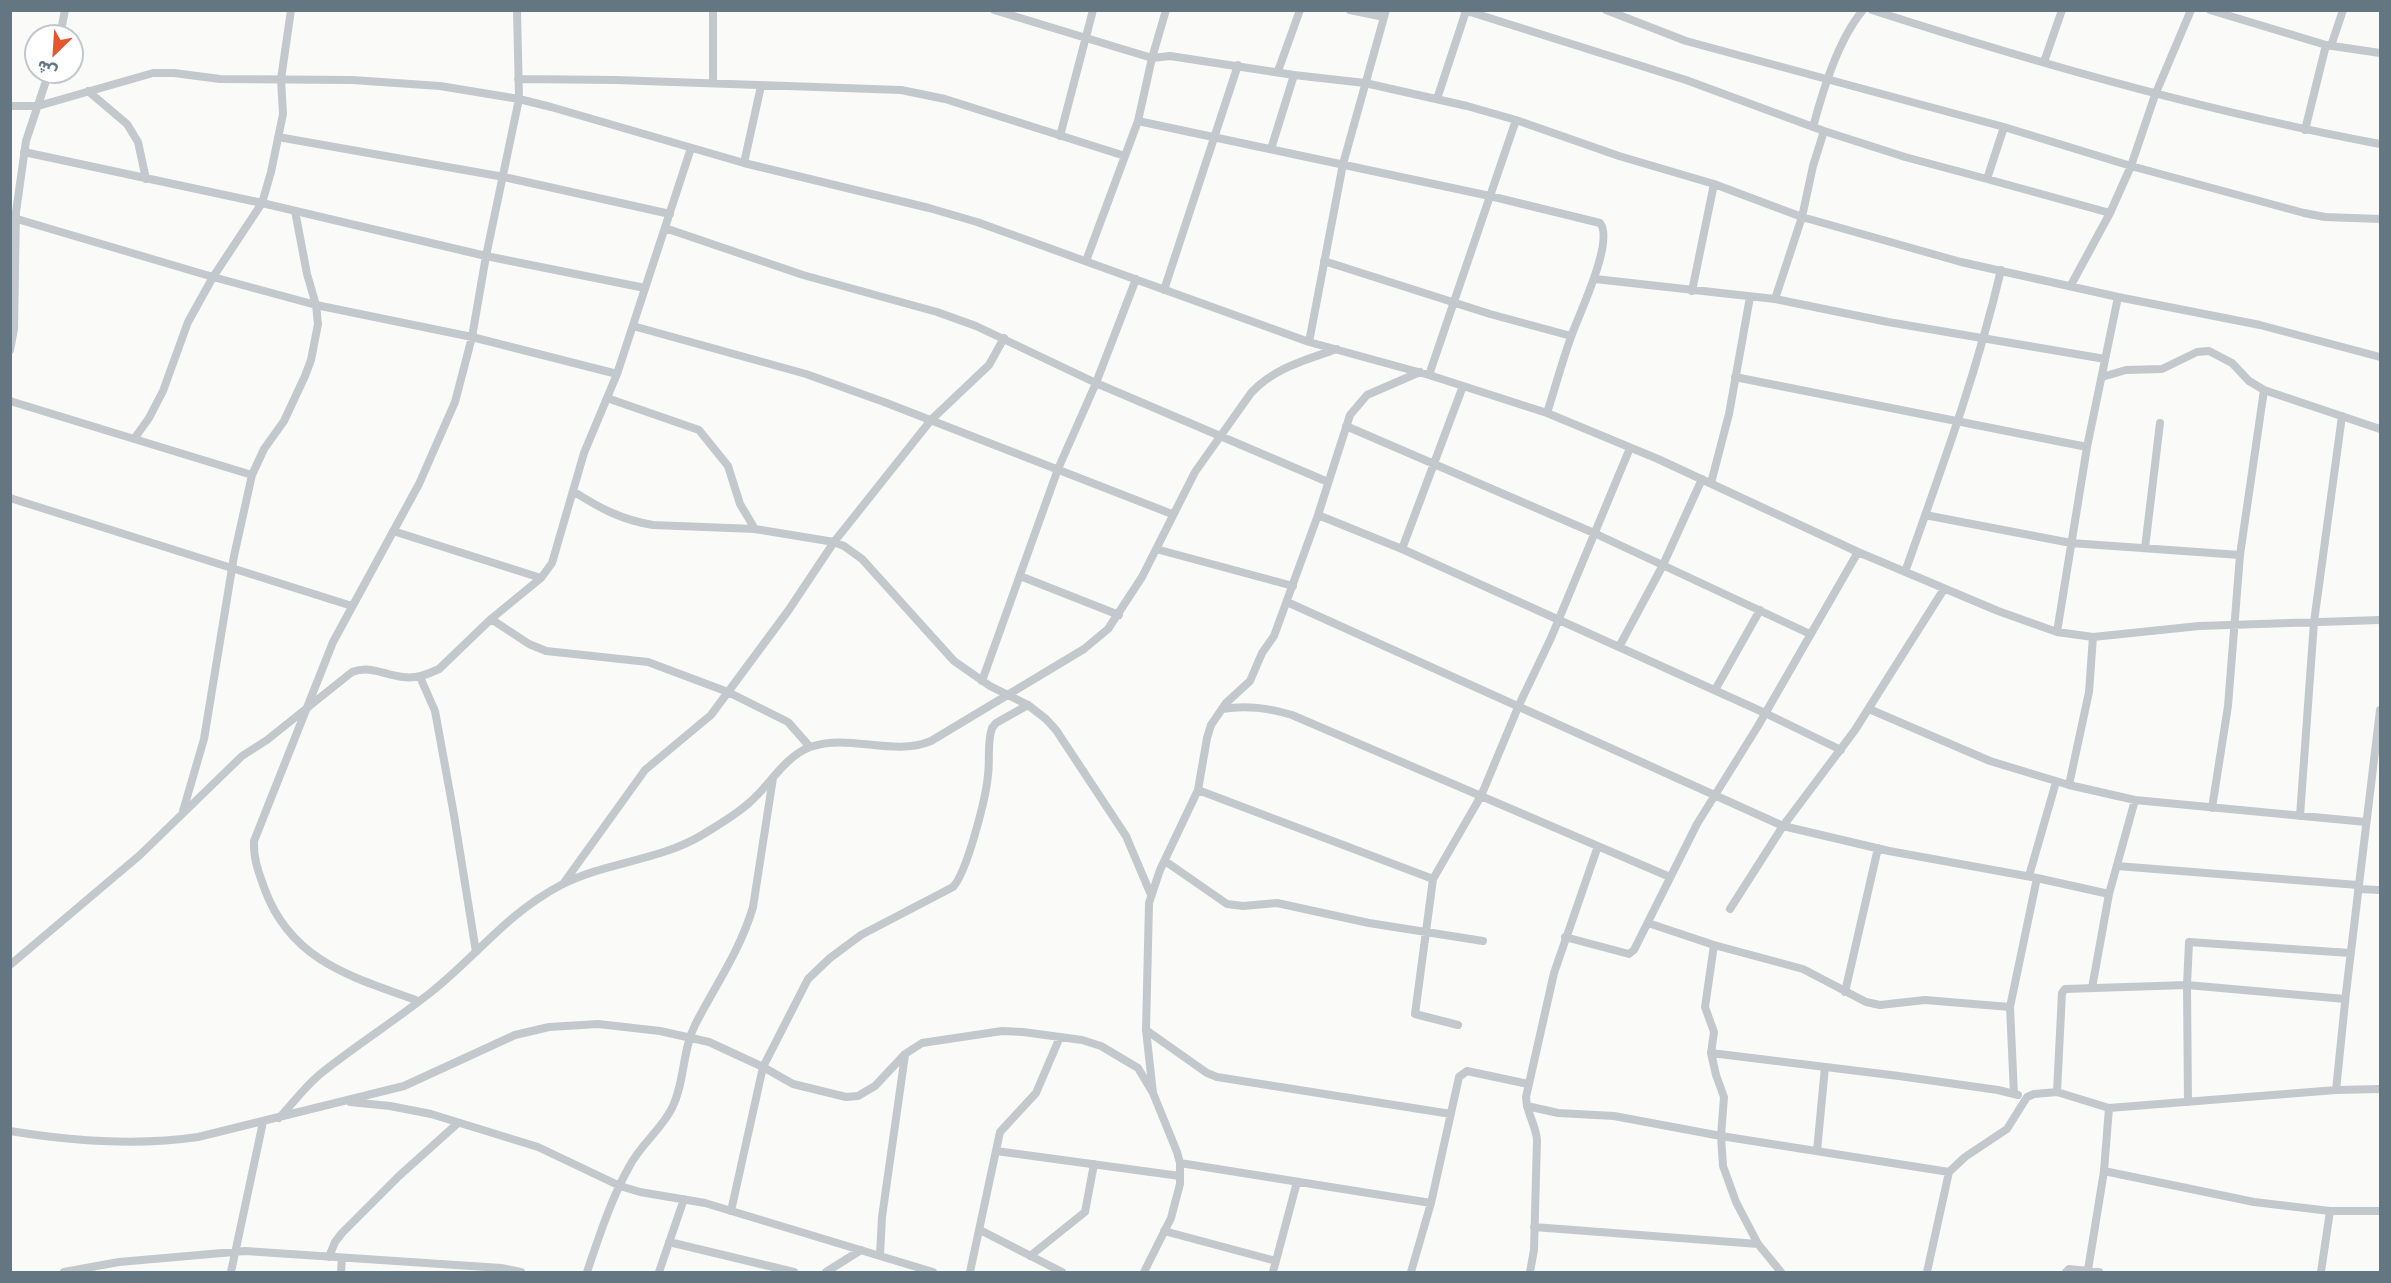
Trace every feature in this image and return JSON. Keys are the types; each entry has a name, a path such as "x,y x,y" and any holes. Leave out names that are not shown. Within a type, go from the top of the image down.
{"street":[{"path":"134,439 149,418 163,391 188,322 213,277 262,203 283,114 281,79 291,10"},
{"path":"418,1002 342,973 323,963 291,934 272,908 254,857 254,841 333,642 419,484 452,410 472,337 486,256 519,99 517,10"},
{"path":"713,10 713,83"},
{"path":"994,10 1152,58 1170,56 1294,75 1365,83 1437,99 1516,120 1619,156 1714,184 1802,217 1961,262 2118,297 2260,324 2380,357"},
{"path":"1060,136 1093,10"},
{"path":"1086,261 1138,122 1152,58 1166,10"},
{"path":"1278,72 1299,10"},
{"path":"1309,342 1343,164 1385,14 1350,10"},
{"path":"1606,10 1686,41 2304,213 2325,217 2380,219"},
{"path":"1813,127 1827,80 1848,32 1863,10"},
{"path":"1872,10 1954,37 2155,95 2305,130 2380,144"},
{"path":"2044,62 2062,10"},
{"path":"2071,285 2110,213 2131,166 2155,95 2191,10"},
{"path":"2210,10 2329,46 2380,53"},
{"path":"2305,130 2329,46 2343,10"},
{"path":"1437,99 1465,11 1686,80 1824,131 1905,157 2110,213"},
{"path":"1164,290 1238,65"},
{"path":"10,106 38,106 153,73 174,73 220,79 352,80 440,86 519,99 744,163 977,222 1309,342 1420,372 1547,413 1706,481 1857,552 1944,589 2057,632 2093,637 2199,626 2380,620"},
{"path":"1272,149 1294,75"},
{"path":"518,79 713,83 912,92 945,99 1125,156"},
{"path":"10,350 14,329 13,269 16,212 24,152 45,84"},
{"path":"744,163 761,86"},
{"path":"88,91 127,124 138,142 146,179"},
{"path":"1430,375 1516,120"},
{"path":"1138,122 1490,196 1599,223 1603,227 1604,236 1595,279 1571,336 1547,413"},
{"path":"1987,179 2004,128"},
{"path":"1776,299 1802,217 1813,166 1824,131"},
{"path":"278,137 504,177 670,214"},
{"path":"10,964 140,855 242,756 267,740 352,672 362,669 403,677 420,677 439,669 491,619 541,578 552,563 588,442 617,374 691,148"},
{"path":"24,152 262,203 486,256 645,288"},
{"path":"1692,291 1714,184"},
{"path":"182,814 204,740 232,569 252,475 264,449 284,421 311,360 318,324 316,305 307,274 295,211"},
{"path":"17,219 316,305 472,337 617,374"},
{"path":"665,228 803,275 938,312 1004,338 1096,383 1328,482"},
{"path":"1324,261 1490,314 1571,336"},
{"path":"1905,572 1959,421 1985,339 2001,270"},
{"path":"982,681 1058,469 1096,383 1136,279"},
{"path":"1595,279 1776,299 1985,339 2105,359"},
{"path":"1618,647 1706,481 1729,414 1750,297"},
{"path":"2057,632 2087,447 2118,297"},
{"path":"633,326 806,374 1172,514"},
{"path":"562,884 645,770 701,725 728,692 788,611 834,542 931,420 989,365 1004,338"},
{"path":"279,1118 319,1076 418,1002 476,952 514,915 562,884 682,845 741,809 795,756 810,747 850,742 907,748 918,747 1084,649 1108,629 1119,615 1142,577 1195,472 1261,382 1282,369 1337,349"},
{"path":"2102,377 2126,370 2162,369 2198,352 2209,351 2232,363 2249,381 2264,390 2380,429"},
{"path":"1153,1093 1144,1018 1151,895 1198,790 1208,732 1222,709 1250,681 1262,653 1274,636 1318,515 1346,426 1357,405 1367,395 1420,372"},
{"path":"1735,377 2087,447"},
{"path":"1402,549 1463,386"},
{"path":"2212,808 2228,706 2240,555 2264,390"},
{"path":"607,398 699,430 728,466 740,504 755,529"},
{"path":"10,401 252,475"},
{"path":"2300,816 2314,622 2342,416"},
{"path":"2145,548 2160,423"},
{"path":"1346,426 1594,533 1810,634"},
{"path":"1458,1025 1415,1014 1433,879 1481,796 1630,448"},
{"path":"573,491 599,508 637,522 653,525 755,529 834,542 853,551 954,661 982,681 1028,705 1056,730 1126,836 1151,895"},
{"path":"10,498 352,606"},
{"path":"1318,515 1402,549 1715,690 1841,750"},
{"path":"1925,516 2071,543 2240,555"},
{"path":"393,531 541,578"},
{"path":"1155,549 1293,586"},
{"path":"1565,937 1632,953 1697,824 1765,713 1857,552"},
{"path":"1020,576 1119,615"},
{"path":"1730,909 1784,826 1869,709 1944,589"},
{"path":"1287,602 1784,826 1878,848 2033,877 2109,894"},
{"path":"1715,690 1760,610"},
{"path":"491,619 529,644 546,651 648,662 728,692 788,722 810,747"},
{"path":"2069,785 2090,692 2093,637"},
{"path":"420,677 435,711 476,952"},
{"path":"730,1211 763,1066 808,980 816,970 861,935 953,887 958,882 965,866 986,788 992,728 996,723 1028,705"},
{"path":"1222,709 1243,706 1292,715 1670,877"},
{"path":"1869,709 1990,761 2069,785 2135,800 2366,822"},
{"path":"2336,1090 2366,822 2376,774 2380,710"},
{"path":"587,1272 620,1186 639,1151 660,1126 676,1100 689,1037 735,955 749,922 773,778"},
{"path":"2014,1094 2010,1007 2033,877 2056,782"},
{"path":"1198,790 1433,879"},
{"path":"2092,988 2109,894 2135,800"},
{"path":"1530,1272 1537,1140 1536,1130 1527,1106 1528,1084 1551,984 1565,937 1598,846"},
{"path":"1845,992 1878,848"},
{"path":"1165,861 1227,904 1235,906 1277,903 1369,923 1483,941"},
{"path":"2117,866 2380,890"},
{"path":"1648,923 1714,945 1813,973 1866,1002 1880,1005 1925,1000 2010,1007"},
{"path":"2188,1102 2187,985 2188,946 2192,940 2350,953"},
{"path":"1714,945 1705,1007 1714,1032 1712,1053 1716,1076 1724,1097 1721,1136 1723,1166 1736,1202 1758,1244 1781,1272"},
{"path":"2057,1092 2062,993 2065,989 2187,985 2345,999"},
{"path":"10,1131 43,1136 120,1141 174,1141 263,1122 404,1086 515,1035 549,1027 598,1024 689,1037 726,1049 763,1066 793,1084 846,1097 858,1096 875,1086 904,1054 922,1043 1002,1031 1059,1037 1082,1040 1101,1046 1138,1068 1153,1093 1179,1163 1180,1176 1176,1206 1144,1272"},
{"path":"1146,1030 1207,1073 1217,1077 1451,1114"},
{"path":"970,1272 1003,1126 1029,1103 1036,1093 1059,1037"},
{"path":"1712,1053 1989,1088 2027,1097"},
{"path":"880,1255 882,1217 904,1054"},
{"path":"1817,1151 1826,1067"},
{"path":"1411,1272 1431,1203 1461,1073 1467,1071 1528,1084"},
{"path":"1927,1272 1948,1172 2007,1129 2027,1097 2034,1094 2057,1092 2109,1108 2336,1090 2380,1089"},
{"path":"344,1102 390,1106 431,1114 538,1147 620,1186 730,1211 933,1272"},
{"path":"1527,1106 1558,1113 1614,1116 1721,1136 1948,1172"},
{"path":"2088,1270 2104,1172 2109,1108"},
{"path":"231,1272 263,1122"},
{"path":"329,1257 335,1242 342,1233 399,1176 458,1123"},
{"path":"996,1151 1180,1176"},
{"path":"1179,1163 1431,1203"},
{"path":"1030,1256 1085,1212 1094,1164"},
{"path":"2104,1172 2254,1202 2330,1211 2380,1211"},
{"path":"1273,1272 1297,1182"},
{"path":"659,1272 684,1199"},
{"path":"2321,1272 2330,1211"},
{"path":"1534,1227 1758,1244"},
{"path":"980,1230 1062,1272"},
{"path":"1164,1231 1276,1260"},
{"path":"669,1242 794,1272"},
{"path":"826,1272 861,1250"},
{"path":"64,1272 119,1262 236,1251 501,1268 521,1272"},
{"path":"341,1272 342,1258"},
{"path":"2066,1272 2069,1269 2099,1272"}]}
